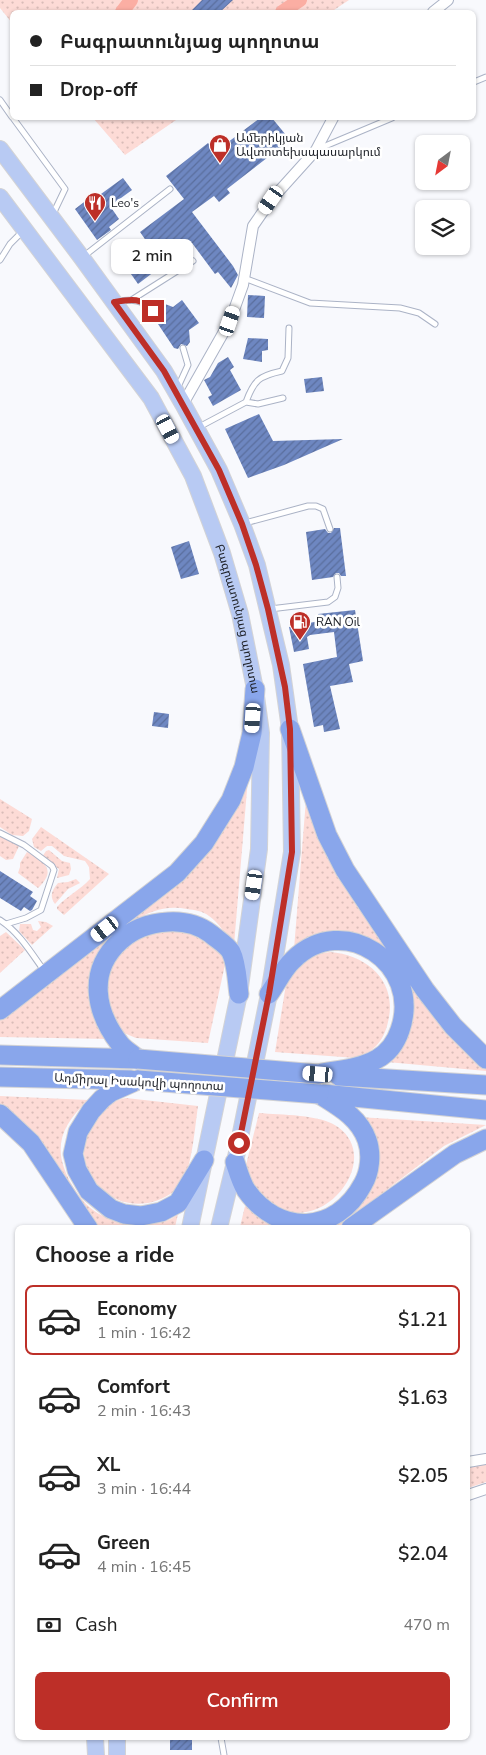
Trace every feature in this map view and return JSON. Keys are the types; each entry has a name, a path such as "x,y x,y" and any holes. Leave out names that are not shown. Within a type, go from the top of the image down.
{"highway":[{"path":"1,1007 47,974 177,873 204,843 231,800 244,767 252,733 255,689"},
{"path":"290,729 327,835 345,870 425,990 453,1026 486,1059"},
{"path":"138,1059 121,1045 104,1019 97,988 104,959 114,946 134,930 145,925 175,922 190,924 206,930 230,950 234,959 239,994"},
{"path":"269,994 291,961 301,952 325,942 353,942 366,946 382,956 396,974 403,993 404,1011 402,1023 394,1043 387,1052 365,1064 318,1074"},
{"name":"Ադմիրալ Իսակովի պողոտա","path":"0,1055 138,1059 318,1074 486,1085"},
{"name":"Ադմիրալ Իսակովի պողոտա","path":"0,1077 138,1080 319,1094 486,1110"},
{"path":"138,1080 111,1092 102,1099 91,1111 78,1132 73,1154 77,1170 89,1190 111,1209 124,1214 141,1216 161,1212 178,1202 204,1160"},
{"path":"235,1162 245,1188 258,1204 273,1216 294,1223 306,1224 331,1218 342,1210 351,1202 365,1180 369,1167 367,1140 350,1114 319,1094"},
{"path":"0,1114 31,1143 86,1225"},
{"path":"355,1225 455,1154 486,1139"}],"main road":[{"path":"1,153 82,258 164,371 180,398 219,470 242,524 256,565 281,665 290,729 292,852 269,994 235,1162 220,1225"},
{"name":"Բագրատունյաց պողոտա","path":"0,198 151,398 193,476 222,553 240,614 255,689 262,732 259,849 239,994 191,1225"},
{"path":"96,1740 96,1755"},
{"path":"117,1740 117,1755"}],"street":[{"path":"436,10 448,0"},
{"path":"180,398 230,321 244,278 253,226 271,200 316,150 331,120"},
{"path":"470,1462 486,1459"},
{"path":"470,1494 486,1490"}],"lane":[{"path":"0,100 10,113"},
{"path":"15,120 65,189 51,217"},
{"path":"316,150 387,120"},
{"path":"82,258 170,189"},
{"path":"0,260 10,244 25,230"},
{"path":"114,302 133,299 193,261"},
{"path":"244,278 310,303 400,308 419,313 435,324"},
{"path":"133,299 146,303 153,311"},
{"path":"246,402 252,387 257,381 265,375 282,371 288,358 289,328"},
{"path":"180,398 188,365 183,348"},
{"path":"196,428 246,402 258,404 283,398"},
{"path":"242,524 308,506 316,506 323,509 330,529"},
{"path":"268,609 328,602 335,597 338,588 337,577"},
{"path":"0,833 24,845 52,866 54,870 42,910 26,918 6,924"},
{"path":"0,920 6,924 29,950 47,974"},
{"path":"221,1740 224,1755"}],"shaded area":[{"path":"0,0 349,0 334,10 10,10 10,20 0,8"},
{"path":"95,120 176,120 125,155"},
{"path":"248,778 234,945 216,922 207,914 190,909 173,908 149,913 127,926 99,954 109,1039 0,1037 0,1018 191,872 203,859 233,816"},
{"path":"307,787 313,814 486,1066 486,1071 387,1062 410,1022 377,946 294,949"},
{"path":"0,799 32,819 29,831 23,836 12,835 0,827"},
{"path":"41,827 109,874 64,915 57,907 90,879 89,867 85,861 64,856 52,846 47,846 41,851 34,847 32,839"},
{"path":"0,836 19,846 13,859 6,860 0,856"},
{"path":"49,850 62,861 70,863 69,875 57,878 59,869 42,857"},
{"path":"27,852 39,859 48,871 44,882 38,888 18,873 20,863"},
{"path":"76,879 80,883 68,889 55,904 52,893 58,883"},
{"path":"38,921 46,922 53,926 32,945 19,931 20,924 31,924 33,930 37,931 41,927"},
{"path":"183,931 206,943 226,960 208,1043 136,1038 124,1033 116,1023 107,1000 108,976 117,954 147,932"},
{"path":"6,932 25,950 0,973 0,936"},
{"path":"330,952 344,954 368,965 384,983 390,1008 382,1038 371,1050 356,1058 275,1052 287,978 313,955"},
{"path":"0,1096 88,1100 70,1120 65,1130 61,1151 62,1163 67,1175 82,1200 97,1213 106,1217 138,1223 164,1222 178,1214 175,1225 95,1225 0,1109"},
{"path":"126,1098 198,1106 185,1177 174,1191 162,1199 153,1202 129,1203 113,1197 99,1187 90,1173 84,1157 84,1141 90,1124 109,1105"},
{"path":"259,1113 311,1117 321,1120 338,1127 350,1141 354,1158 351,1175 341,1191 327,1204 310,1211 291,1212 272,1205 259,1197 245,1169"},
{"path":"359,1117 486,1125 444,1146 341,1225 330,1225 362,1200"},
{"path":"245,1206 272,1225 240,1225"},
{"path":"486,1464 486,1482 470,1487 471,1467"}],"building":[{"path":"202,0 233,0 222,10 192,10"},
{"path":"257,120 274,120 290,140 227,189 230,193 219,202 214,196 192,212 238,275 231,288 218,272 215,274 192,243 138,284 124,264 149,245 140,232 184,199 166,176 208,143 215,152"},
{"path":"123,178 132,190 110,206 119,219 109,227 111,230 97,240 75,209 88,199 90,202"},
{"path":"248,295 265,296 264,318 247,317"},
{"path":"182,300 199,323 189,330 190,342 187,346 181,344 178,349 174,348 152,315 156,314 156,308 159,305 165,304 173,307"},
{"path":"248,338 268,339 268,350 262,351 262,362 243,359"},
{"path":"228,357 234,367 230,370 241,390 213,406 208,397 212,395 204,380 210,377 218,363"},
{"path":"322,377 324,391 306,393 304,379"},
{"path":"259,414 273,441 343,439 284,465 248,478 225,429"},
{"path":"334,528 340,528 346,576 336,573 333,577 312,580 306,532 325,529 328,533 331,533"},
{"path":"189,541 199,574 181,579 171,547"},
{"path":"355,610 363,661 349,664 353,682 330,686 340,729 324,732 323,725 314,727 303,664 337,657 334,632 310,635 307,637 309,649 294,652 289,627 319,621 318,614"},
{"path":"154,712 169,714 168,728 152,726"},
{"path":"0,871 33,892 30,896 37,901 32,910 30,911 24,907 21,911 0,898"},
{"path":"170,1740 192,1740 192,1750 170,1750"}],"waterway":[{"path":"124,10 131,0"},
{"path":"285,10 300,0"}],"place":[{"name":"Ամերիկյան Ավտոտեխսպասարկում","path":"220,164"},
{"name":"Leo's","path":"95,222"},
{"name":"RAN Oil","path":"300,641"}],"route":[{"path":"153,311 146,303 133,299 114,302 164,371 219,470 242,524 268,609 281,665 290,729 292,852 269,994 239,1143"}]}
